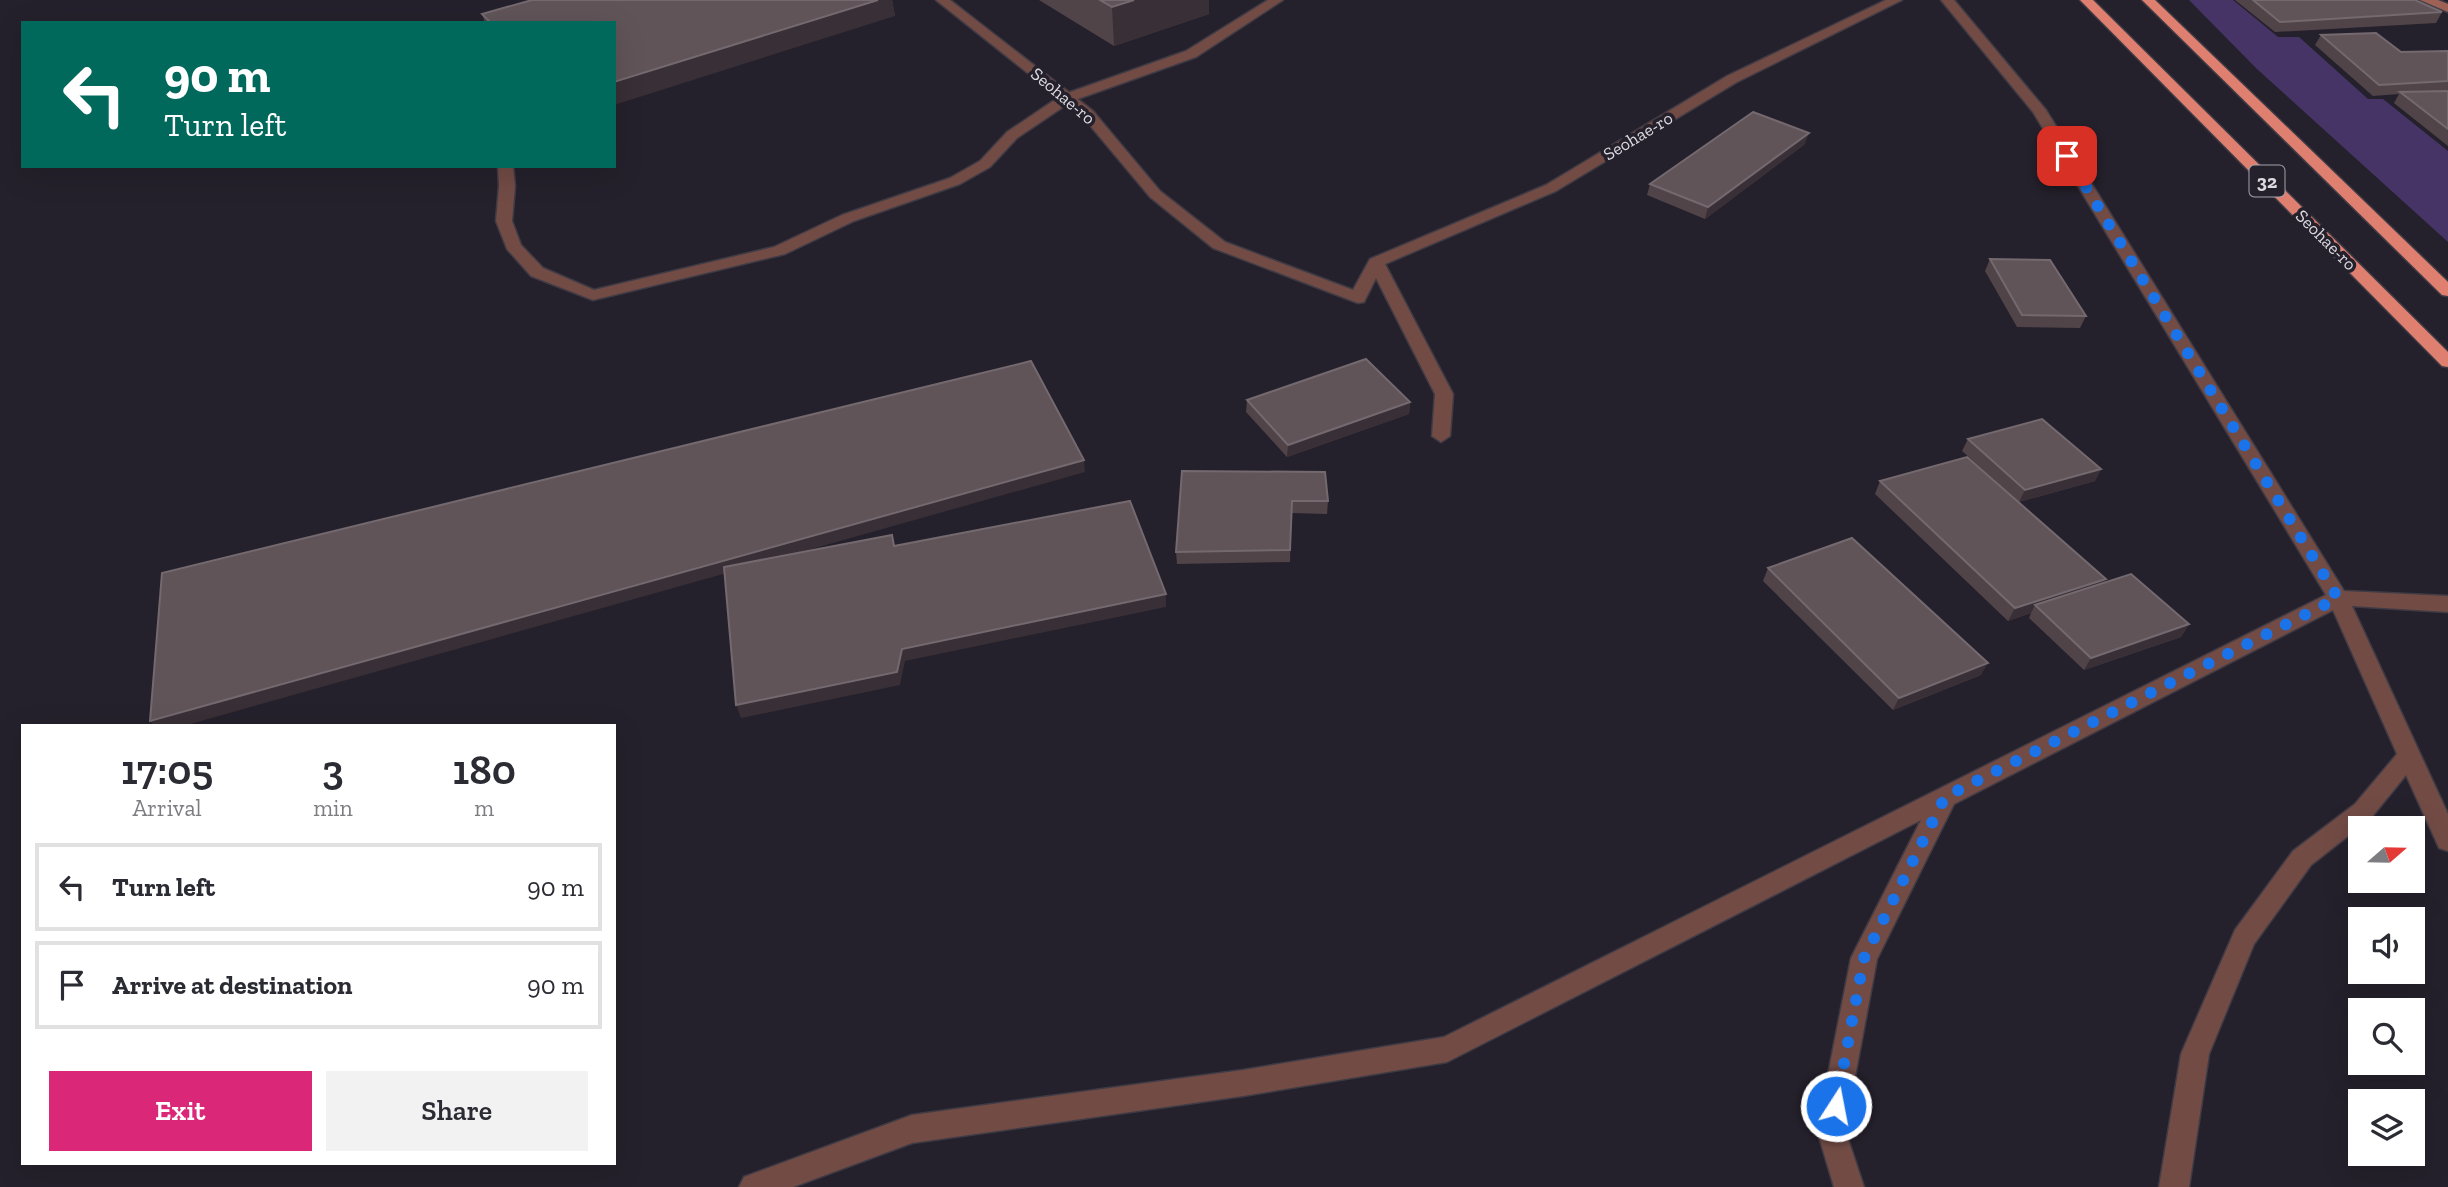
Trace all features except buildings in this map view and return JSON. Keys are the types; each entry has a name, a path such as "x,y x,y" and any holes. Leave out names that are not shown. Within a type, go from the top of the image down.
{"highway":[{"name":"Seohae-ro","path":"2086,0 2448,362"},
{"name":"32","path":"2148,0 2448,291"}],"street":[{"name":"Seohae-ro","path":"942,0 1088,114 1155,194 1219,245 1359,298 1376,262 1551,188 1732,79 1896,0"},
{"path":"505,168 507,186 504,221 513,246 537,272 593,295 779,251 848,218 955,181 985,164 1012,135 1067,98 1191,54 1277,0"},
{"path":"1947,0 2039,110 2338,598 2448,841"},
{"path":"2426,0 2448,8"},
{"path":"1376,262 1444,394 1441,436"},
{"path":"754,1187 912,1129 1243,1083 1447,1049 2338,598 2448,604"},
{"path":"2174,1187 2195,1054 2244,938 2302,858 2363,811 2410,754"},
{"path":"1849,1187 1831,1130 1864,958 1945,797"}],"shaded area":[{"path":"2189,0 2233,0 2278,37 2299,37 2368,99 2383,99 2448,151 2448,242 2257,69"}],"route":[{"path":"1836,1106 1864,958 1945,797 2338,598 2067,156"}]}
